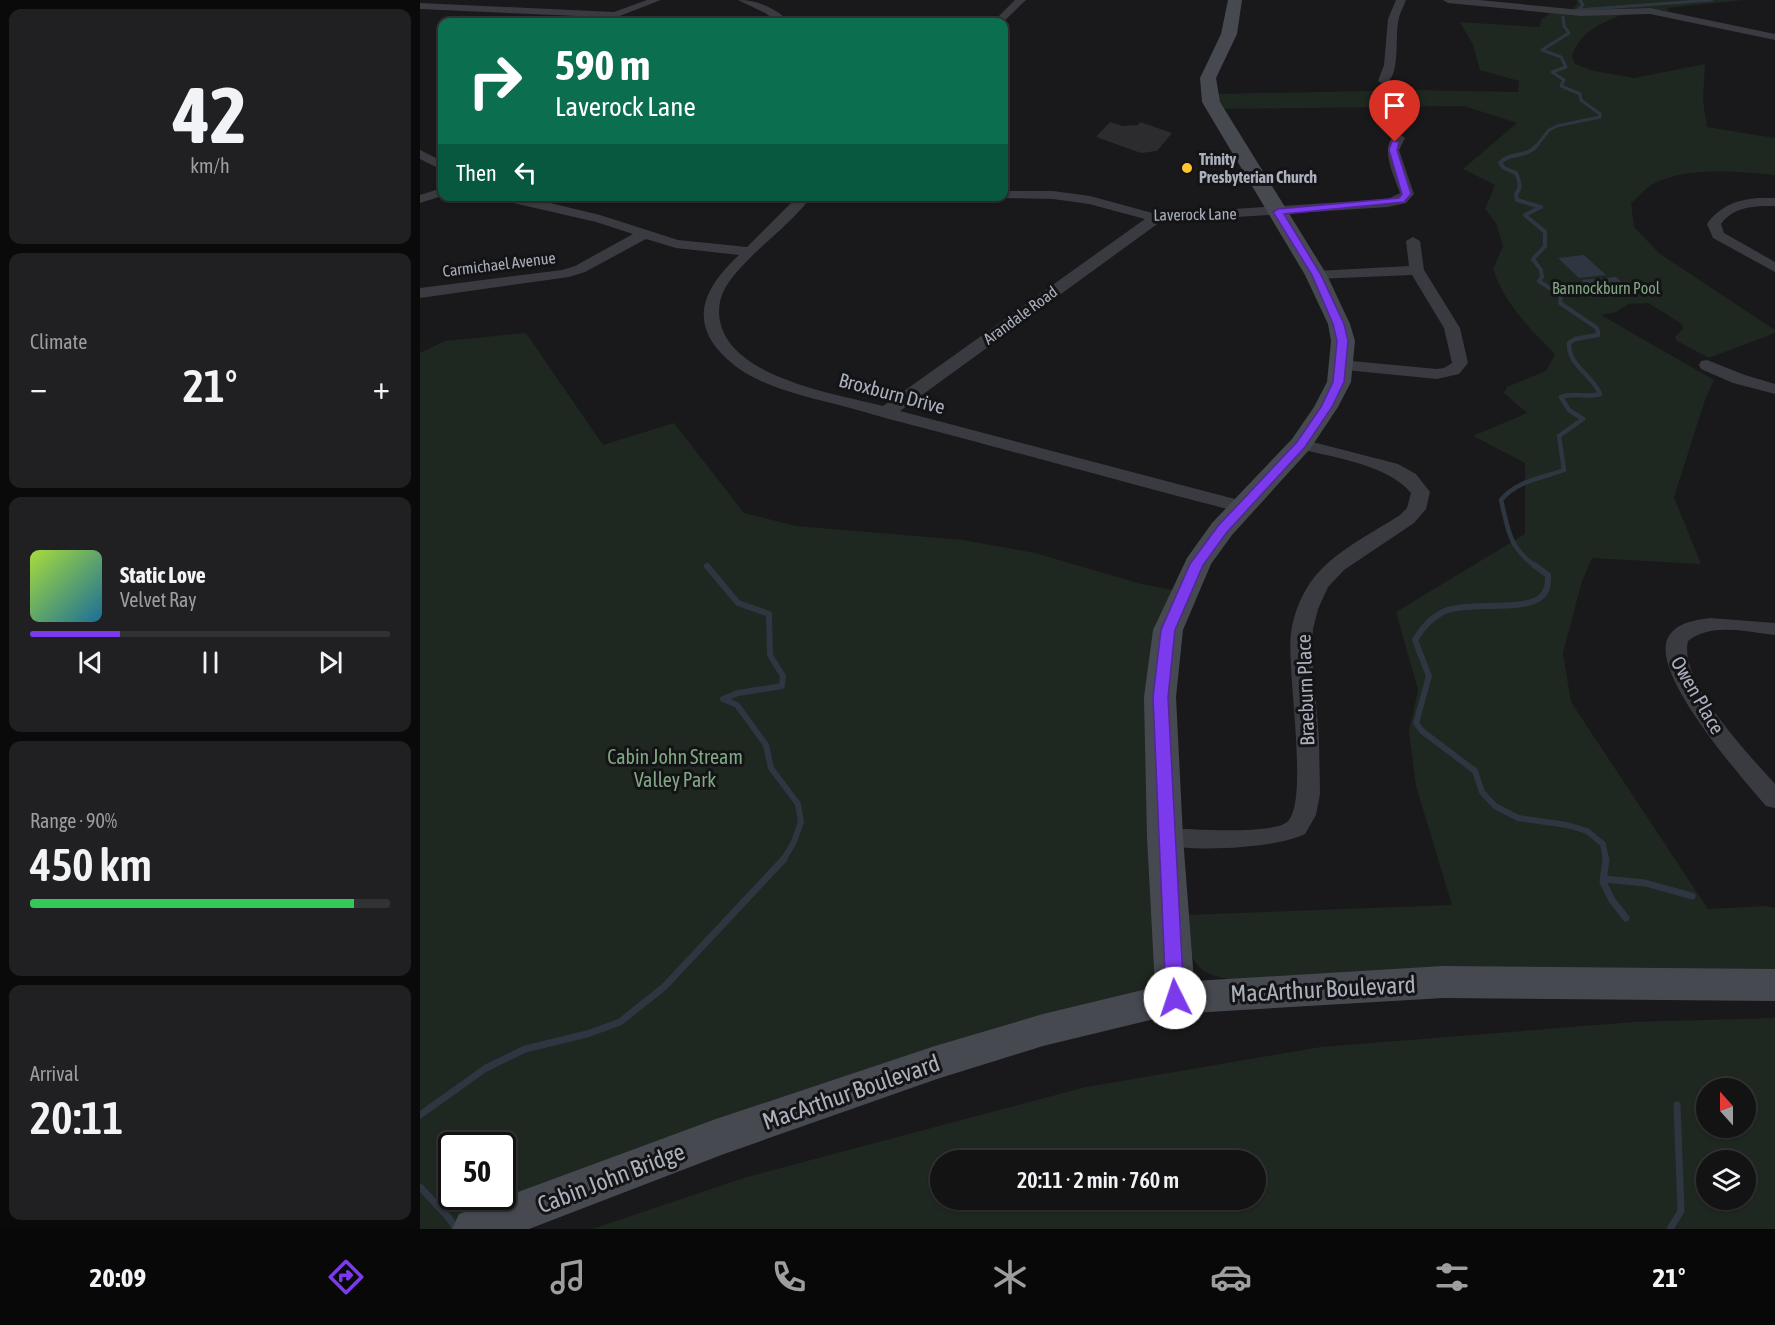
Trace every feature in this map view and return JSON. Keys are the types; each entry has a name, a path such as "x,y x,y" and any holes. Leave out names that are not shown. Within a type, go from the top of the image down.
{"main road":[{"path":"1175,998 1160,697 1168,630 1197,564 1222,529 1301,444 1326,407 1339,382 1343,341 1339,324 1316,275 1213,106 1209,94 1208,78 1229,34 1235,0"},
{"name":"MacArthur Boulevard","path":"713,1139 935,1063 1043,1030 1175,998 1443,982 1775,985"},
{"name":"Cabin John Bridge","path":"475,1229 713,1139"}],"street":[{"path":"608,18 656,0"},
{"path":"743,0 769,11 779,18"},
{"path":"1002,18 1021,0"},
{"path":"1384,81 1390,65 1393,19 1401,0"},
{"path":"1448,0 1565,12 1650,11 1775,37"},
{"path":"1565,12 1572,0"},
{"path":"420,6 617,15"},
{"name":"Laverock Lane","path":"1008,195 1053,195 1090,200 1156,218 1278,212 1388,202 1401,200 1407,194 1393,150 1399,138"},
{"path":"420,154 438,164"},
{"path":"420,199 438,193"},
{"path":"523,201 600,219 676,243 750,252"},
{"name":"Broxburn Drive","path":"801,201 722,281 711,302 710,322 719,341 742,363 761,374 809,392 1243,507"},
{"path":"1775,202 1738,205 1721,212 1714,224 1718,235 1775,268"},
{"name":"Arandale Road","path":"885,413 1156,218"},
{"name":"Carmichael Avenue","path":"420,293 564,274 580,269 644,234"},
{"path":"1341,365 1437,374 1456,369 1460,363 1452,328 1417,270 1413,241"},
{"path":"1316,275 1417,270"},
{"path":"1707,365 1739,379 1775,389"},
{"name":"Braeburn Place","path":"1166,837 1262,838 1295,830 1304,820 1307,807 1308,736 1300,638 1304,615 1320,584 1335,566 1407,519 1416,509 1420,492 1409,478 1391,468 1301,444"},
{"name":"Owen Place","path":"1775,629 1713,623 1687,631 1677,638 1672,648 1674,659 1697,701 1726,744 1775,800"}],"green space":[{"path":"1577,0 1744,0 1667,8 1669,11 1635,8 1571,11 1577,4"},
{"name":"Bannockburn Pool","path":"1630,12 1595,27 1581,39 1572,56 1575,64 1594,71 1634,78 1705,64 1703,101 1707,127 1775,138 1775,175 1697,172 1667,178 1650,186 1631,203 1634,227 1660,254 1775,330 1775,333 1709,358 1677,341 1675,337 1683,329 1682,324 1648,303 1629,304 1616,312 1601,315 1714,380 1705,400 1674,497 1701,564 1592,558 1582,581 1563,653 1571,702 1708,909 1764,906 1775,908 1775,975 1248,982 1206,972 1193,958 1189,947 1185,915 1452,905 1416,786 1409,731 1418,690 1396,612 1525,534 1525,463 1473,436 1527,413 1504,393 1507,387 1546,371 1555,354 1527,325 1511,304 1493,269 1503,246 1496,223 1485,209 1495,185 1463,169 1517,123 1464,106 1220,109 1215,94 1414,90 1518,92 1519,81 1480,70 1473,45 1460,22 1540,27 1541,20 1550,13"},
{"name":"Cabin John Stream Valley Park","path":"526,333 603,445 674,423 744,513 796,526 963,540 1035,553 1141,584 1185,592 1168,630 1175,998 464,1229 420,1229 420,353 445,341"},
{"path":"1775,1018 1775,1229 592,1229 747,1177 1086,1087 1321,1047 1634,1022"}],"shaded area":[{"path":"1584,255 1606,275 1579,278 1558,258"},
{"path":"1616,277 1626,286 1591,289 1581,280"}],"building":[{"path":"1110,122 1123,126 1138,125 1140,122 1172,133 1157,151 1141,153 1096,137"}],"waterway":[{"path":"1578,10 1583,5 1580,0"},
{"path":"1578,10 1712,0"},
{"path":"1535,148 1549,130 1557,126 1600,117 1600,114 1581,100 1580,94 1561,86 1564,80 1552,72 1566,67 1561,57 1542,50 1569,33 1564,26 1563,17"},
{"path":"1536,146 1528,152 1508,157 1500,163 1504,168 1516,173 1519,184 1517,200 1541,207 1525,215 1545,232 1545,246 1533,259 1541,270 1542,277 1539,281 1561,296 1560,303 1597,328 1598,333"},
{"path":"1536,567 1520,552 1511,538 1501,500 1522,484 1564,470 1559,436 1583,419 1569,410 1561,397 1600,394 1572,358 1569,343 1575,339 1598,335 1598,333"},
{"path":"1534,565 1548,575 1548,584 1541,597 1522,604 1456,608 1445,611 1421,631 1415,640 1429,676 1416,723 1422,731 1475,771 1482,792 1495,806 1518,818 1567,825 1587,831 1603,844 1606,860"},
{"path":"707,566 738,603 769,614 770,655 783,676 782,686 738,693 723,699 737,705 766,745 771,768 798,804 801,822 793,844 783,860"},
{"path":"420,1115 486,1068 525,1049 587,1034 620,1022 664,987 784,859"},
{"path":"1606,860 1603,882 1612,900 1626,918"},
{"path":"1604,879 1645,883 1692,896"},
{"path":"1670,1229 1681,1211 1677,1105"},
{"path":"420,1187 449,1218 456,1229"}],"place":[{"name":"Trinity Presbyterian Church","path":"1187,168"}],"route":[{"path":"1175,998 1160,697 1168,630 1197,564 1222,529 1301,444 1326,407 1339,382 1343,341 1339,324 1316,275 1278,212 1401,200 1407,194 1393,150 1395,142"}]}
